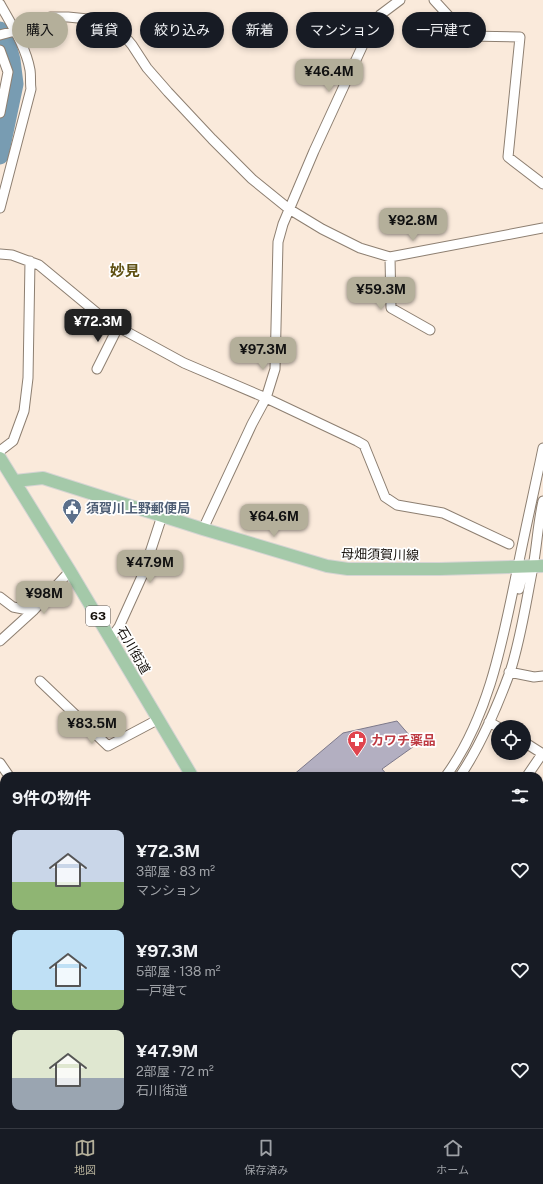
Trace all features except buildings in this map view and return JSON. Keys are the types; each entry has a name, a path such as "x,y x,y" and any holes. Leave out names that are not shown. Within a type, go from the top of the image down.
{"main road":[{"name":"石川街道","path":"0,458 111,638 190,772"},
{"name":"母畑須賀川線","path":"15,481 43,478 326,566 348,569 440,569 528,566"}],"street":[{"path":"203,529 252,424 266,398 275,369 278,242 283,224 314,151 373,24 380,16 400,0"},
{"path":"434,0 467,36 520,37 508,158 543,184"},
{"path":"0,4 12,26"},
{"path":"68,17 98,20 122,33 148,68 212,139 252,179 290,209 322,229 360,248 390,257 543,228"},
{"path":"0,34 12,32"},
{"path":"0,208 31,89 30,70 22,48"},
{"path":"0,50 8,72 0,113"},
{"path":"0,254 12,255 39,265 97,313 118,328 184,363 266,398 364,445 386,498 397,505 443,513 509,544"},
{"path":"390,257 391,308 430,330"},
{"path":"0,451 13,440 24,411 28,378 30,261"},
{"path":"97,369 118,328"},
{"path":"462,772 489,722 510,672 517,645 543,448"},
{"path":"449,772 460,757 480,712 495,671 507,620 517,598 528,566 543,501"},
{"path":"111,638 119,628 143,574 162,516"},
{"path":"0,641 33,611 70,571"},
{"path":"0,597 13,607 33,611"},
{"path":"510,672 534,677 543,676"},
{"path":"40,681 108,746 159,719"},
{"path":"530,772 542,754 531,747"},
{"path":"0,763 6,772"}],"waterway":[{"path":"0,30 9,49 15,84 0,156"}],"place":[{"name":"須賀川上野郵便局","path":"72,525"},
{"name":"カワチ薬品","path":"357,757"}],"district":[{"name":"妙見","path":"125,271"}]}
